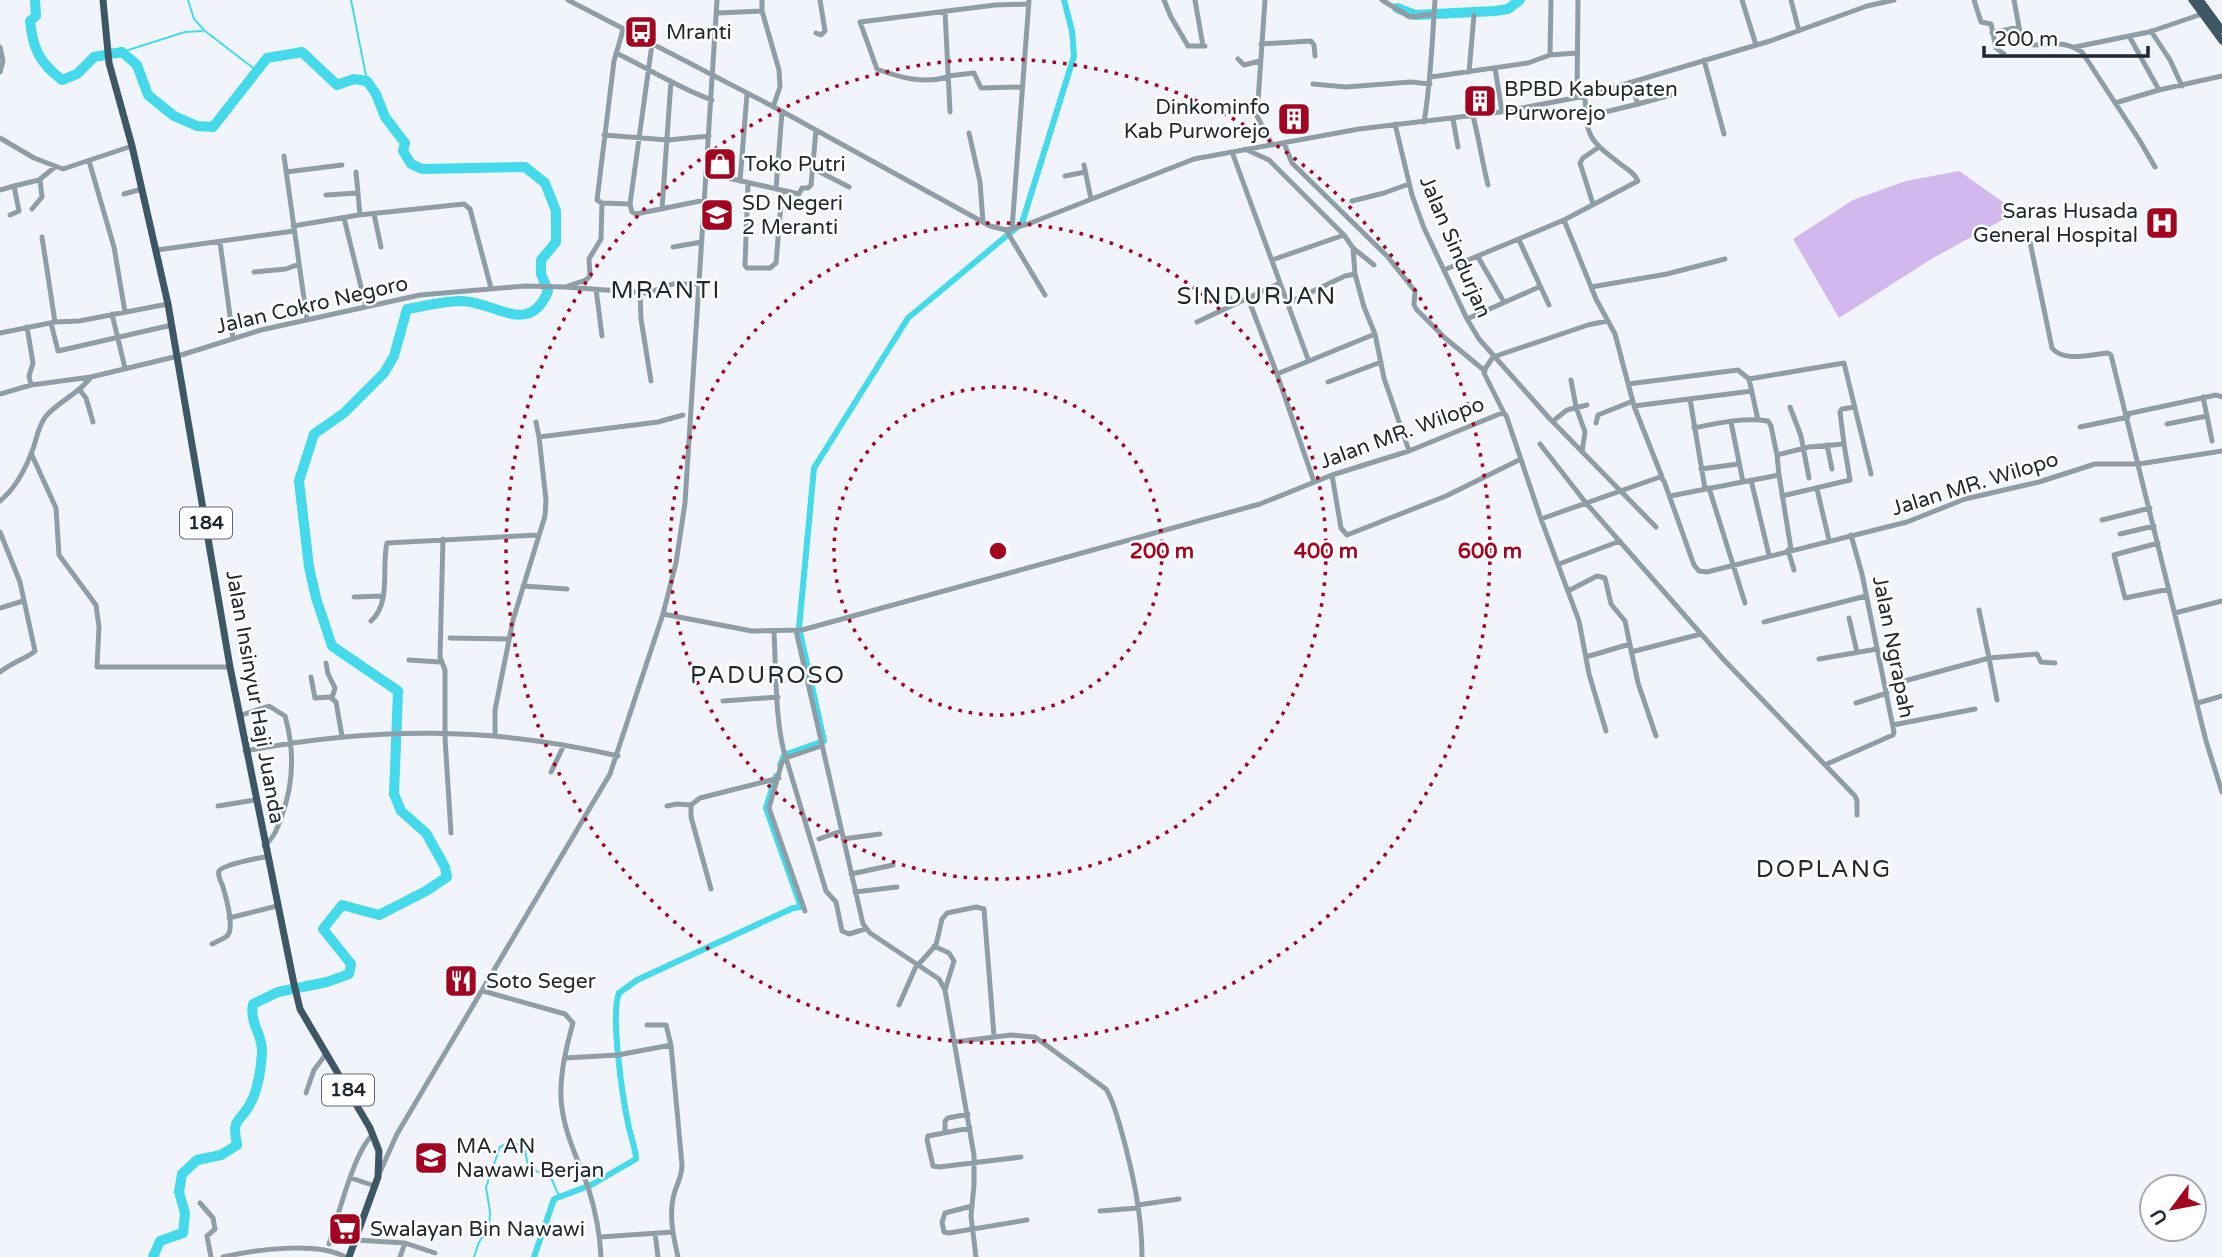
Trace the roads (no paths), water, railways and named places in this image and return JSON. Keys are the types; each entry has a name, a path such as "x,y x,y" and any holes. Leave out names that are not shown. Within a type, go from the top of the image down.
{"main road":[{"name":"Jalan Insinyur Haji Juanda","path":"103,0 109,63 132,146 168,304 245,751 293,984 300,1009 373,1135 379,1151 378,1177"},
{"path":"2192,0 2222,41"},
{"path":"2200,0 2222,30"},
{"name":"184","path":"347,1257 356,1240 378,1177"}],"street":[{"path":"568,0 816,130 983,222 1012,231 1194,159 1395,124 1502,112 1585,96 1756,45 1879,1 1894,0"},
{"path":"378,1177 397,1134 594,803 618,755 663,614 677,563 685,503 718,0"},
{"path":"762,0 762,11 779,70 780,87 773,107"},
{"path":"816,33 821,35 825,31 820,0"},
{"path":"1164,0 1171,18 1188,46 1204,46 1195,0"},
{"path":"1265,0 1257,116 1272,145"},
{"path":"1382,0 1410,17 1434,14"},
{"path":"1550,55 1551,0"},
{"path":"1577,96 1578,0"},
{"path":"1742,0 1756,45"},
{"path":"1791,0 1799,31"},
{"path":"1974,0 1981,23 1990,24 1996,48 2004,54"},
{"path":"2014,0 2022,43 2026,45 2056,43 2075,47 2151,31 2202,15"},
{"path":"1022,87 981,88 974,73 928,81 913,80 877,69 860,22 1029,2 1012,231 1045,295"},
{"path":"1424,122 1431,77 1435,2"},
{"path":"717,13 762,11"},
{"path":"946,11 950,112"},
{"path":"1469,72 1474,15"},
{"path":"1992,33 2019,27"},
{"path":"623,30 616,53 596,195 597,201 602,203 630,205"},
{"path":"2151,31 2170,60 2182,86"},
{"path":"2129,36 2159,90"},
{"path":"1261,44 1311,41 1315,55"},
{"path":"652,44 638,137 630,205 632,212 636,214 705,201"},
{"path":"0,47 3,61 0,72"},
{"path":"2075,47 2082,52 2154,167"},
{"path":"616,53 712,100"},
{"path":"1431,77 1528,63 1550,55 1577,53"},
{"path":"1238,59 1244,65 1261,61"},
{"path":"1704,60 1724,134"},
{"path":"1495,68 1502,112"},
{"path":"2115,103 2222,76"},
{"path":"662,209 671,81"},
{"path":"1313,84 1346,87 1411,82 1430,84"},
{"path":"1630,82 1638,104"},
{"path":"740,180 747,94"},
{"path":"1601,113 1671,95"},
{"path":"1444,270 1564,220 1638,180 1599,147 1586,126 1585,96"},
{"path":"748,183 745,265 747,268 770,268 776,263 782,112"},
{"path":"1473,116 1488,185"},
{"path":"1453,119 1458,147"},
{"name":"Jalan Sindurjan","path":"1395,124 1409,184 1424,228 1467,319 1493,357 1656,527"},
{"path":"706,173 797,195 802,188 809,188 816,130"},
{"path":"969,133 979,182 983,222"},
{"path":"604,135 668,140 709,136"},
{"path":"0,138 34,158 55,167 68,168 132,146"},
{"path":"1284,143 1292,163 1387,256 1416,293 1414,305 1417,310 1485,372 1488,384 1504,413"},
{"path":"1593,204 1580,163 1599,147"},
{"path":"1245,149 1269,160 1353,248 1374,265"},
{"path":"1232,152 1308,359"},
{"path":"284,156 307,320"},
{"path":"89,160 114,247 125,312"},
{"path":"286,172 342,165"},
{"path":"0,190 40,180 55,167"},
{"path":"812,168 849,187"},
{"path":"1065,176 1085,169 1091,199"},
{"path":"356,172 360,215"},
{"path":"32,209 42,197 40,180"},
{"path":"1352,201 1409,184"},
{"path":"10,215 19,211 14,186"},
{"path":"124,194 142,189"},
{"path":"326,195 358,193"},
{"path":"565,287 590,276 589,259 601,240 602,203"},
{"path":"157,250 220,242 360,215 467,204 491,288"},
{"path":"374,214 381,247"},
{"path":"344,218 366,307"},
{"name":"Jalan MR. Wilopo","path":"1564,220 1591,287 1615,334 1633,403 1696,568 1707,572 1907,522 1965,499 2039,482 2095,464 2139,464 2222,451"},
{"path":"1272,260 1344,236"},
{"path":"42,237 57,351 172,325"},
{"path":"1519,240 1549,305"},
{"path":"220,242 233,338"},
{"path":"673,247 702,242"},
{"path":"2030,242 2052,348 2056,353 2068,357 2110,353 2206,741 2222,792"},
{"path":"1353,248 1355,274 1364,307 1375,334 1398,422 1409,451"},
{"path":"1478,257 1504,302"},
{"path":"1591,287 1667,274 1725,259"},
{"path":"254,272 286,269 299,264"},
{"path":"1288,303 1345,275 1355,274"},
{"path":"1197,322 1280,282"},
{"name":"Jalan Cokro Negoro","path":"0,393 31,385 91,377 178,356 233,338 420,295 525,286 640,293 654,292 673,284 699,284"},
{"path":"1467,319 1539,286"},
{"path":"596,289 602,336"},
{"path":"1226,289 1232,305"},
{"path":"640,293 651,381"},
{"path":"1248,298 1314,482"},
{"path":"0,333 168,304"},
{"path":"112,314 125,368"},
{"path":"1485,372 1493,357 1607,321"},
{"path":"27,327 33,363 29,376 31,385"},
{"path":"1277,374 1308,359 1375,334"},
{"path":"1328,383 1381,362"},
{"path":"1749,379 1844,363 1871,474"},
{"path":"1628,384 1743,371 1749,379 1758,420"},
{"path":"0,501 12,488 47,415 91,377"},
{"path":"1571,380 1576,407 1585,432 1582,452"},
{"path":"79,389 86,398 93,422"},
{"path":"1596,423 1598,415 1633,403 1752,391"},
{"path":"2080,427 2203,397 2218,394 2222,397"},
{"path":"2203,397 2212,441"},
{"path":"1690,399 1707,489 1745,603"},
{"path":"1553,421 1576,407 1587,405"},
{"path":"1790,407 1804,449 1809,478"},
{"path":"1782,496 1850,480 1840,412 1842,409 1855,407"},
{"name":"Jalan MR. Wilopo","path":"663,614 718,626 774,632 799,631 1261,504 1332,475 1409,451 1504,413 1582,632 1589,674 1606,731"},
{"path":"539,437 644,424 683,415"},
{"path":"2167,425 2207,416"},
{"path":"495,734 495,710 509,639 546,508 536,422"},
{"path":"1694,428 1731,422 1769,422 1777,454 1794,570"},
{"path":"1731,422 1742,482"},
{"path":"1539,444 1586,503 1701,634 1856,799 1857,815"},
{"path":"1777,454 1844,444"},
{"path":"1827,445 1832,469"},
{"path":"31,453 55,508 59,555 96,605 99,627 97,667 230,667"},
{"path":"1332,475 1341,528 1347,535 1446,496 1519,460"},
{"path":"1702,469 1738,464"},
{"path":"1670,496 1779,475"},
{"path":"1541,519 1618,490 1662,477"},
{"path":"1751,480 1769,555"},
{"path":"1817,489 1829,540"},
{"path":"2102,520 2150,508"},
{"path":"2120,534 2154,526"},
{"path":"0,532 20,582 35,651 32,655 14,661 0,672"},
{"path":"371,621 379,612 383,596 387,543 538,535"},
{"name":"Jalan Ngrapah","path":"1826,766 1893,736 1863,574 1851,535"},
{"path":"443,539 440,662 445,670 445,733 451,833"},
{"path":"1559,564 1620,541"},
{"path":"2158,543 2115,555 2125,598 2169,589"},
{"path":"1568,591 1597,576 1605,578 1611,604 1625,621 1638,683 1656,736"},
{"path":"523,586 567,589"},
{"path":"354,597 383,596"},
{"path":"1764,622 1866,596"},
{"path":"0,608 23,601"},
{"path":"2175,613 2222,601"},
{"path":"1979,610 1997,700"},
{"path":"1849,618 1857,652"},
{"path":"799,631 821,744 865,929 941,981 945,989 974,1162 972,1229 976,1257"},
{"path":"774,632 785,755 826,891 836,902 842,931 849,934 865,929"},
{"path":"1631,652 1701,634"},
{"path":"450,638 509,639"},
{"path":"1586,657 1630,644"},
{"path":"1819,659 1877,649"},
{"path":"1856,703 1886,690 1990,658 2037,654 2041,662 2055,663"},
{"path":"409,660 440,662"},
{"path":"326,663 335,688 332,698"},
{"path":"311,677 315,698 332,698"},
{"path":"2198,703 2222,696"},
{"path":"723,701 778,697"},
{"path":"332,698 337,704 342,736"},
{"path":"239,716 269,706 285,716 291,743 292,783 287,803 275,834 264,846"},
{"path":"1893,725 1975,709"},
{"path":"245,751 342,736 445,733 495,734 618,755"},
{"path":"805,911 769,808 775,778 785,755 821,744"},
{"path":"551,772 564,745"},
{"path":"667,806 691,805 700,798 775,778"},
{"path":"218,806 255,800"},
{"path":"691,805 691,817 711,889"},
{"path":"820,839 841,831"},
{"path":"843,839 880,834"},
{"path":"212,944 229,933 229,918 219,871 223,867 266,857"},
{"path":"851,873 893,865"},
{"path":"855,892 897,887"},
{"path":"229,918 277,906"},
{"path":"899,1005 917,964 938,940 942,919 947,913 979,906 984,909 994,1036"},
{"path":"934,946 949,953 954,961 945,989"},
{"path":"483,991 570,1017 572,1023 561,1101 567,1130 587,1187 600,1237 601,1257"},
{"path":"647,1025 666,1025 671,1045 682,1172 673,1199 673,1232 678,1257"},
{"path":"954,1042 994,1036 1035,1037 1106,1089 1113,1102 1130,1160 1138,1207 1142,1257"},
{"path":"565,1058 619,1055 671,1045"},
{"path":"306,1093 314,1070 326,1054"},
{"path":"945,1132 945,1121 948,1118 968,1114"},
{"path":"970,1128 930,1135 927,1138 933,1166 1021,1157"},
{"path":"329,1244 365,1142 373,1135"},
{"path":"351,1178 375,1186"},
{"path":"1100,1211 1179,1199"},
{"path":"200,1203 215,1224 215,1230 207,1236 211,1257"},
{"path":"972,1206 943,1215 942,1222 947,1233 1027,1220"},
{"path":"600,1237 673,1232"},
{"path":"655,1234 658,1257"},
{"path":"356,1240 405,1243 435,1253"},
{"path":"400,1257 405,1243"},
{"path":"223,1257 270,1249 317,1250 347,1257"}],"waterway":[{"path":"35,0 36,16 30,21 33,40 43,62 62,80 77,74 94,57 122,52 137,65 148,95 174,116 197,126 213,127 267,58 302,52 337,85 354,79 367,81 376,94 385,117 405,143 403,151 411,164 422,169 525,167 545,183 556,211 556,242 541,260 541,274 548,291 540,305 521,315 462,301 407,309 394,356 384,373 344,413 314,434 299,481 309,567 316,598 332,646 398,691 394,794 401,811 426,833 445,867 447,877 379,915 342,905 323,929 351,964 349,974 327,982 278,992 253,1004 253,1017 262,1046 261,1066 252,1100 235,1126 237,1145 221,1155 197,1160 182,1174 179,1192 185,1213 183,1233 160,1241 153,1257"},
{"path":"188,0 194,19 205,31 257,71"},
{"path":"351,0 367,81"},
{"path":"780,765 784,755 824,741 799,628 814,468 908,318 1022,223 1074,56 1072,31 1064,0"},
{"path":"1397,8 1415,15 1495,11 1508,9 1520,0"},
{"path":"122,52 185,32 202,31"},
{"path":"534,1257 554,1199 591,1185 636,1159 618,1059 616,1020 619,993 637,980 793,908 801,907 766,808 776,776"},
{"path":"474,1257 479,1242 489,1229 490,1212 486,1187 500,1147 508,1143 524,1145 528,1166 552,1180 559,1196"}],"place":[{"name":"Mranti","path":"641,32"},
{"name":"BPBD Kabupaten Purworejo","path":"1480,101"},
{"name":"Dinkominfo Kab Purworejo","path":"1294,119"},
{"name":"Toko Putri","path":"720,164"},
{"name":"SD Negeri 2 Meranti","path":"717,215"},
{"name":"Saras Husada General Hospital","path":"2162,223"},
{"name":"Soto Seger","path":"461,981"},
{"name":"MA. AN Nawawi Berjan","path":"431,1158"},
{"name":"Swalayan Bin Nawawi","path":"345,1229"}],"district":[{"name":"MRANTI","path":"666,290"},
{"name":"SINDURJAN","path":"1257,296"},
{"name":"PADUROSO","path":"768,675"},
{"name":"DOPLANG","path":"1824,869"}]}
